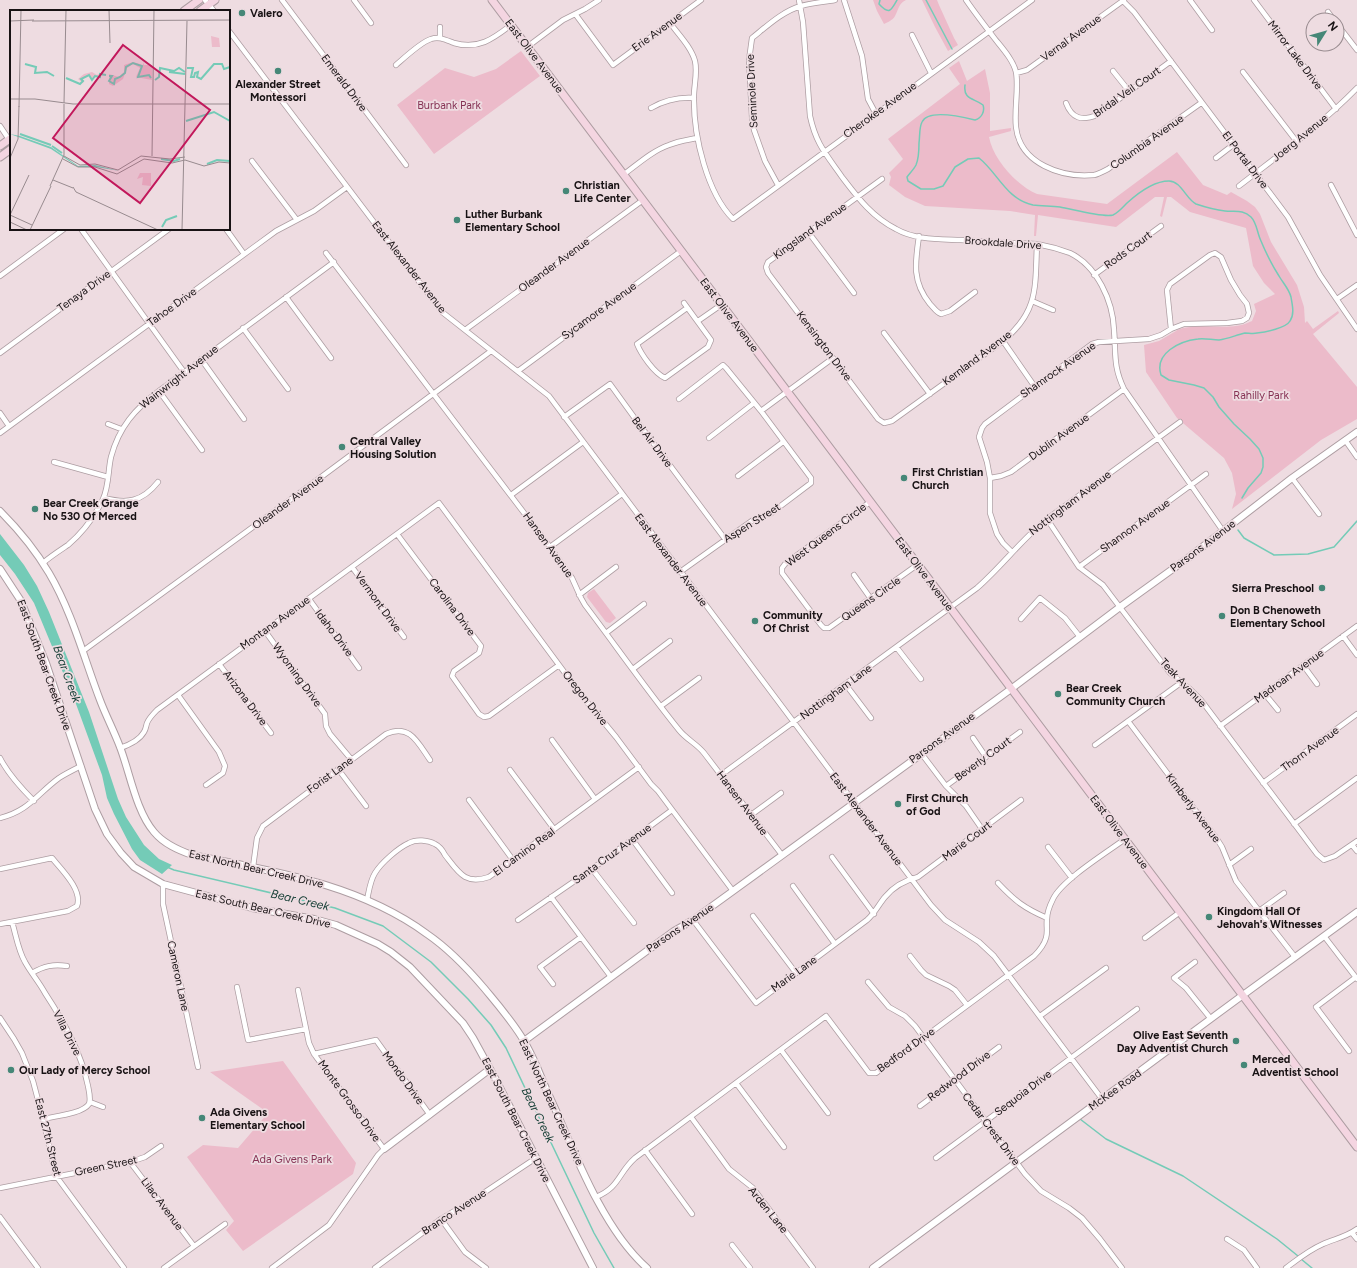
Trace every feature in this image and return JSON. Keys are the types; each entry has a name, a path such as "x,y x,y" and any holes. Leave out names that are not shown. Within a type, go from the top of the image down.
{"main road":[{"path":"185,10 199,0"},
{"path":"201,10 207,2 215,0"},
{"name":"East Olive Avenue","path":"492,0 1125,840 1356,1142"},
{"path":"0,146 10,140"},
{"path":"0,157 10,150"}],"street":[{"name":"Emerald Drive","path":"282,0 406,165"},
{"path":"354,0 372,23"},
{"path":"527,47 563,20 576,15 599,0"},
{"name":"Erie Avenue","path":"576,15 613,65 701,0"},
{"name":"Brookdale Drive","path":"799,0 801,6 810,116 813,130 823,152 857,197 871,212 897,230 919,236 944,239 1037,244 1070,254 1084,263 1105,292 1110,308 1114,328 1115,360 1120,382 1222,531"},
{"name":"Seminole Drive","path":"778,185 764,161 754,130 749,60 752,38 787,12 801,6 835,0"},
{"path":"844,0 862,56 868,99 876,114"},
{"name":"Columbia Avenue","path":"966,0 1010,59 1016,73 1016,128 1022,144 1032,158 1053,170 1095,175 1108,170 1201,103"},
{"name":"Cherokee Avenue","path":"697,138 712,186 732,219 1031,0"},
{"name":"El Portal Drive","path":"1123,0 1134,12 1288,217 1320,275 1357,329"},
{"name":"Vernal Avenue","path":"1016,73 1027,70 1123,0"},
{"path":"1190,0 1212,30"},
{"name":"Mirror Lake Drive","path":"1254,0 1336,109"},
{"path":"207,2 213,10"},
{"path":"623,175 656,151 670,144 697,138 694,118 696,77 695,62 688,46 670,23"},
{"path":"396,65 432,38 440,37 462,45 481,44 496,37 511,25"},
{"path":"440,27 440,37"},
{"name":"East Alexander Avenue","path":"230,32 442,312 549,396 911,879 938,913 950,925 982,944 994,956 1072,1057 1102,1099"},
{"path":"1345,34 1357,50"},
{"path":"912,35 932,73"},
{"name":"Bridal Veil Court","path":"1066,103 1069,111 1075,116 1090,118 1097,115 1171,61"},
{"path":"1114,71 1129,91"},
{"path":"1243,72 1297,142"},
{"name":"Joerg Avenue","path":"1239,186 1297,142 1336,109 1357,88"},
{"path":"651,108 664,101 676,98 694,98"},
{"path":"0,126 10,140"},
{"path":"1216,158 1233,145"},
{"path":"252,161 297,220"},
{"name":"Kingsland Avenue","path":"766,267 768,262 882,179"},
{"path":"1331,185 1357,234"},
{"name":"Tahoe Drive","path":"0,433 276,230 314,211 347,187"},
{"name":"Oleander Avenue","path":"466,330 642,200"},
{"name":"Rods Court","path":"1094,275 1161,226"},
{"path":"0,276 63,230"},
{"path":"82,230 184,372"},
{"name":"Tenaya Drive","path":"0,353 168,230"},
{"path":"227,230 244,254"},
{"path":"809,233 854,293"},
{"path":"919,236 916,278 924,296 938,313 941,314 950,311 975,292"},
{"name":"Kernland Avenue","path":"884,423 892,421 1003,341 1022,320 1032,301 1034,293 1037,244"},
{"name":"Sycamore Avenue","path":"518,371 680,251"},
{"name":"Hansen Avenue","path":"326,253 550,547 572,578 579,595 661,706 680,731 701,748 782,855"},
{"name":"Shamrock Avenue","path":"990,478 987,462 979,437 985,424 1092,344 1103,341 1149,339 1161,335 1178,326 1190,323 1218,324 1242,321 1247,318 1249,313 1247,304 1231,280 1221,257 1215,253 1170,284 1167,290 1171,329"},
{"name":"Wainwright Avenue","path":"43,563 68,544 89,523 104,498 111,457 121,429 135,411 158,391 200,359 334,262"},
{"name":"Kensington Drive","path":"766,267 768,273 878,419 884,423"},
{"path":"1337,299 1357,285"},
{"path":"286,297 331,358"},
{"path":"1032,301 1053,310"},
{"path":"684,303 688,308 698,321 711,340 708,347 665,378 658,375 637,344 688,308"},
{"path":"698,321 721,305"},
{"path":"243,328 288,389"},
{"path":"884,332 930,394"},
{"path":"1003,341 1035,387"},
{"name":"Oleander Avenue","path":"83,651 491,351"},
{"path":"761,411 833,358"},
{"path":"200,359 244,419"},
{"name":"Aspen Street","path":"679,399 723,366 761,411 811,478 811,482 770,514 753,520 680,572"},
{"name":"Bel Air Drive","path":"564,417 610,384 725,539"},
{"name":"Dublin Avenue","path":"990,478 1011,472 1124,389"},
{"path":"158,391 202,450"},
{"path":"710,438 754,403"},
{"path":"0,413 9,426"},
{"name":"Nottingham Avenue","path":"950,608 982,584 1030,532 1180,422"},
{"path":"108,424 121,429"},
{"name":"Parsons Avenue","path":"524,1041 610,977 674,931 693,920 1011,689 1292,478 1357,432"},
{"path":"1345,440 1357,457"},
{"path":"511,495 583,442"},
{"path":"738,476 783,442"},
{"path":"54,462 108,477"},
{"name":"Shannon Avenue","path":"1079,566 1206,474"},
{"path":"990,478 990,513 992,522 1003,543 1012,552"},
{"path":"1292,478 1318,514"},
{"path":"104,498 116,501 131,501 144,496 151,491 158,482"},
{"path":"550,547 622,494"},
{"name":"West Queens Circle","path":"782,568 785,564 870,502"},
{"name":"Montana Avenue","path":"120,748 129,745 140,737 145,731 150,716 178,694 438,503"},
{"name":"Oregon Drive","path":"438,503 591,708 639,767 733,891"},
{"name":"East North Bear Creek Drive","path":"0,511 43,563 59,592 120,748 139,805 145,819 153,831 164,842 192,855 319,882 366,900 402,917 446,948 493,998 524,1041 578,1162 596,1198 622,1241 632,1254 647,1268"},
{"name":"Teak Avenue","path":"1047,519 1079,566 1103,585 1170,673 1201,700 1317,854 1324,860 1335,856 1352,845"},
{"name":"Carolina Drive","path":"397,534 481,646 479,653 454,671 452,676 479,714 484,717 488,716 559,664"},
{"name":"Queens Circle","path":"782,568 782,573 824,628 829,628 917,565"},
{"name":"Vermont Drive","path":"352,567 404,637"},
{"path":"579,595 616,567"},
{"name":"East South Bear Creek Drive","path":"0,569 21,601 46,664 95,809 107,834 115,846 134,867 162,884 252,908 314,919 336,925 378,944 391,952 410,968 458,1017 473,1038 593,1268"},
{"path":"854,575 871,599"},
{"path":"1021,619 1040,598 1065,618 1080,637"},
{"name":"Idaho Drive","path":"309,599 360,668"},
{"path":"606,632 644,604"},
{"name":"Nottingham Lane","path":"721,775 950,608"},
{"name":"Madroan Avenue","path":"1220,726 1357,626"},
{"name":"Wyoming Drive","path":"264,631 325,714 326,726 330,734 351,760"},
{"path":"1343,636 1357,655"},
{"path":"633,669 670,642"},
{"path":"897,648 921,679"},
{"name":"Arizona Drive","path":"219,664 271,733"},
{"path":"1303,665 1317,684"},
{"path":"661,706 699,678"},
{"path":"1095,745 1182,682"},
{"path":"846,685 871,718"},
{"path":"1264,693 1278,710"},
{"path":"178,694 219,752 225,766 224,773 206,785"},
{"name":"Thorn Avenue","path":"1263,783 1357,714"},
{"name":"Kimberly Avenue","path":"1128,721 1217,839 1222,847 1236,882 1295,957"},
{"name":"Forist Lane","path":"253,867 257,838 262,826 386,734 394,730 401,730 411,734 430,760"},
{"name":"Beverly Court","path":"946,786 1020,732"},
{"path":"973,738 986,757"},
{"path":"552,740 595,799"},
{"path":"921,753 946,786 966,806 982,829"},
{"path":"0,758 20,787 34,801"},
{"path":"0,818 11,814 34,801 59,778 80,766"},
{"name":"El Camino Real","path":"366,900 376,871 391,856 409,842 418,840 436,844 459,873 465,878 479,880 489,877 639,767"},
{"path":"338,769 366,806"},
{"path":"510,770 554,829"},
{"path":"1294,824 1357,778"},
{"path":"751,815 780,794"},
{"path":"469,800 513,860"},
{"name":"Marie Court","path":"911,879 918,877 1021,800"},
{"name":"Santa Cruz Avenue","path":"518,920 592,869 672,810"},
{"path":"632,839 672,893"},
{"name":"Bedford Drive","path":"596,1198 613,1187 629,1163 645,1150 826,1016 869,1073 876,1073 1034,956 1044,944 1047,936 1047,918 1053,898 1058,890 1072,878 1125,840"},
{"path":"1357,841 1352,845 1357,852"},
{"path":"1048,847 1072,878"},
{"path":"1229,865 1251,849"},
{"path":"0,869 52,858 68,877 74,887 79,901 77,906 68,911 0,924"},
{"path":"832,858 874,914"},
{"path":"592,869 634,923"},
{"name":"Marie Lane","path":"693,920 756,1003 867,920 874,914 888,894 904,881 911,879"},
{"path":"998,883 1014,900 1029,910 1047,918"},
{"name":"Cameron Lane","path":"162,884 163,904 198,1067"},
{"path":"793,886 835,944"},
{"path":"1259,911 1284,893"},
{"path":"550,897 610,977"},
{"path":"1145,938 1180,912"},
{"name":"McKee Road","path":"873,1268 1357,912"},
{"path":"753,916 796,973"},
{"name":"Villa Drive","path":"12,922 19,949 71,1036 80,1057 90,1102"},
{"path":"1324,936 1356,978 1316,1007 1349,1051"},
{"path":"553,984 540,967 581,937"},
{"path":"910,956 926,975 950,986 967,1005"},
{"path":"1195,962 1174,978 1186,988 1211,1019"},
{"path":"32,973 50,965 67,966"},
{"path":"1040,1016 1106,968"},
{"name":"Cedar Crest Drive","path":"868,982 889,1007 910,1020 985,1121 1041,1191 1069,1208 1082,1218 1097,1234 1122,1268"},
{"path":"237,987 248,1040 306,1029"},
{"name":"Monte Grosso Drive","path":"298,990 309,1043 314,1054 384,1149"},
{"name":"Sequoia Drive","path":"936,1158 1137,1009"},
{"name":"East 27th Street","path":"0,1018 14,1039 29,1068 37,1094 56,1176 124,1268"},
{"name":"Mondo Drive","path":"314,1054 376,1040 430,1115"},
{"name":"Redwood Drive","path":"920,1106 999,1047"},
{"path":"781,1050 828,1113"},
{"path":"272,1268 329,1225 378,1155 384,1149 490,1069"},
{"path":"736,1083 784,1147"},
{"path":"43,1119 78,1112 88,1106 90,1102 103,1107"},
{"name":"Arden Lane","path":"691,1117 729,1168 753,1188 814,1268"},
{"name":"Green Street","path":"0,1188 130,1162 145,1157 161,1146"},
{"path":"645,1150 692,1214"},
{"name":"Branco Avenue","path":"375,1268 441,1219 473,1200 536,1158"},
{"name":"Lilac Avenue","path":"130,1162 194,1246"},
{"path":"0,1217 38,1268"},
{"path":"441,1219 465,1252 484,1267"},
{"path":"164,1268 225,1224"},
{"path":"1286,1268 1314,1248 1342,1238 1357,1229"},
{"path":"1352,1233 1357,1239"},
{"path":"1227,1239 1244,1250 1257,1268"},
{"path":"732,1245 750,1268"}],"green space":[{"path":"873,0 906,0 900,5 893,19 884,24"},
{"path":"922,0 937,0 958,45 948,51"},
{"name":"Burbank Park","path":"521,51 540,76 434,154 397,105 445,68 474,77 496,69"},
{"name":"Rahilly Park","path":"959,61 967,81 985,69 990,93 990,131 1011,128 1011,131 989,137 991,145 1000,162 1014,178 1029,190 1037,194 1107,204 1177,152 1203,185 1227,195 1231,192 1255,207 1260,214 1271,242 1297,285 1304,307 1305,323 1307,321 1313,329 1338,311 1339,313 1313,334 1357,387 1357,419 1321,440 1232,509 1236,494 1232,473 1224,458 1177,418 1146,372 1144,345 1159,341 1177,330 1186,328 1196,326 1234,326 1252,321 1256,311 1254,304 1275,294 1264,283 1253,266 1246,228 1190,212 1171,197 1167,197 1162,217 1160,216 1164,197 1155,197 1116,227 1038,215 1036,236 1034,236 1035,215 1010,211 925,206 905,197 889,185 891,177 889,173 903,159 888,139 960,84 949,68"},
{"path":"594,589 616,618 610,623 606,622 587,597 588,593"},
{"name":"Ada Givens Park","path":"283,1061 356,1163 353,1174 243,1251 226,1230 234,1221 187,1157 203,1145 238,1148 268,1113 210,1072"}],"water":[{"path":"0,534 24,565 37,586 49,612 89,712 118,799 126,817 144,845 159,859 172,865 162,874 140,860 132,849 114,814 107,798 102,775 76,704 34,603 15,574 0,555"}],"waterway":[{"path":"880,0 879,4 885,10 890,10 897,0"},
{"path":"926,0 952,49"},
{"path":"965,85 967,96 983,105 984,110 979,118 975,120 955,116 938,115 926,118 922,122 917,162 907,177 908,181 921,189 934,189 943,186 955,167 968,159 979,158 1009,191 1024,202 1033,205 1060,207 1108,216 1119,211 1146,188 1157,183 1169,181 1177,184 1192,202 1196,204 1222,211 1242,212 1248,214 1253,219 1267,254 1290,294 1293,312 1292,318 1284,326 1265,332 1245,333 1219,340 1201,339 1184,342 1177,345 1165,354 1161,360 1160,367 1161,375 1169,380 1204,388 1234,424 1259,449 1263,458 1261,473 1248,488 1242,498"},
{"path":"1238,530 1244,538 1274,555 1308,554 1334,547 1357,521"},
{"name":"Bear Creek","path":"167,867 174,870 335,908 383,926 431,962 468,999 491,1025 506,1048 594,1233 614,1268"},
{"path":"1080,1119 1106,1139 1183,1176 1277,1239 1298,1256"},
{"path":"1301,1259 1312,1268"}],"place":[{"name":"Valero","path":"242,13"},
{"name":"Alexander Street Montessori","path":"278,71"},
{"name":"Christian Life Center","path":"566,191"},
{"name":"Luther Burbank Elementary School","path":"457,220"},
{"name":"Central Valley Housing Solution","path":"342,447"},
{"name":"First Christian Church","path":"904,478"},
{"name":"Bear Creek Grange No 530 Of Merced","path":"35,509"},
{"name":"Sierra Preschool","path":"1322,588"},
{"name":"Don B Chenoweth Elementary School","path":"1222,616"},
{"name":"Community Of Christ","path":"755,621"},
{"name":"Bear Creek Community Church","path":"1058,694"},
{"name":"First Church of God","path":"898,804"},
{"name":"Kingdom Hall Of Jehovah's Witnesses","path":"1209,917"},
{"name":"Olive East Seventh Day Adventist Church","path":"1236,1041"},
{"name":"Merced Adventist School","path":"1244,1065"},
{"name":"Our Lady of Mercy School","path":"11,1070"},
{"name":"Ada Givens Elementary School","path":"202,1118"}]}
